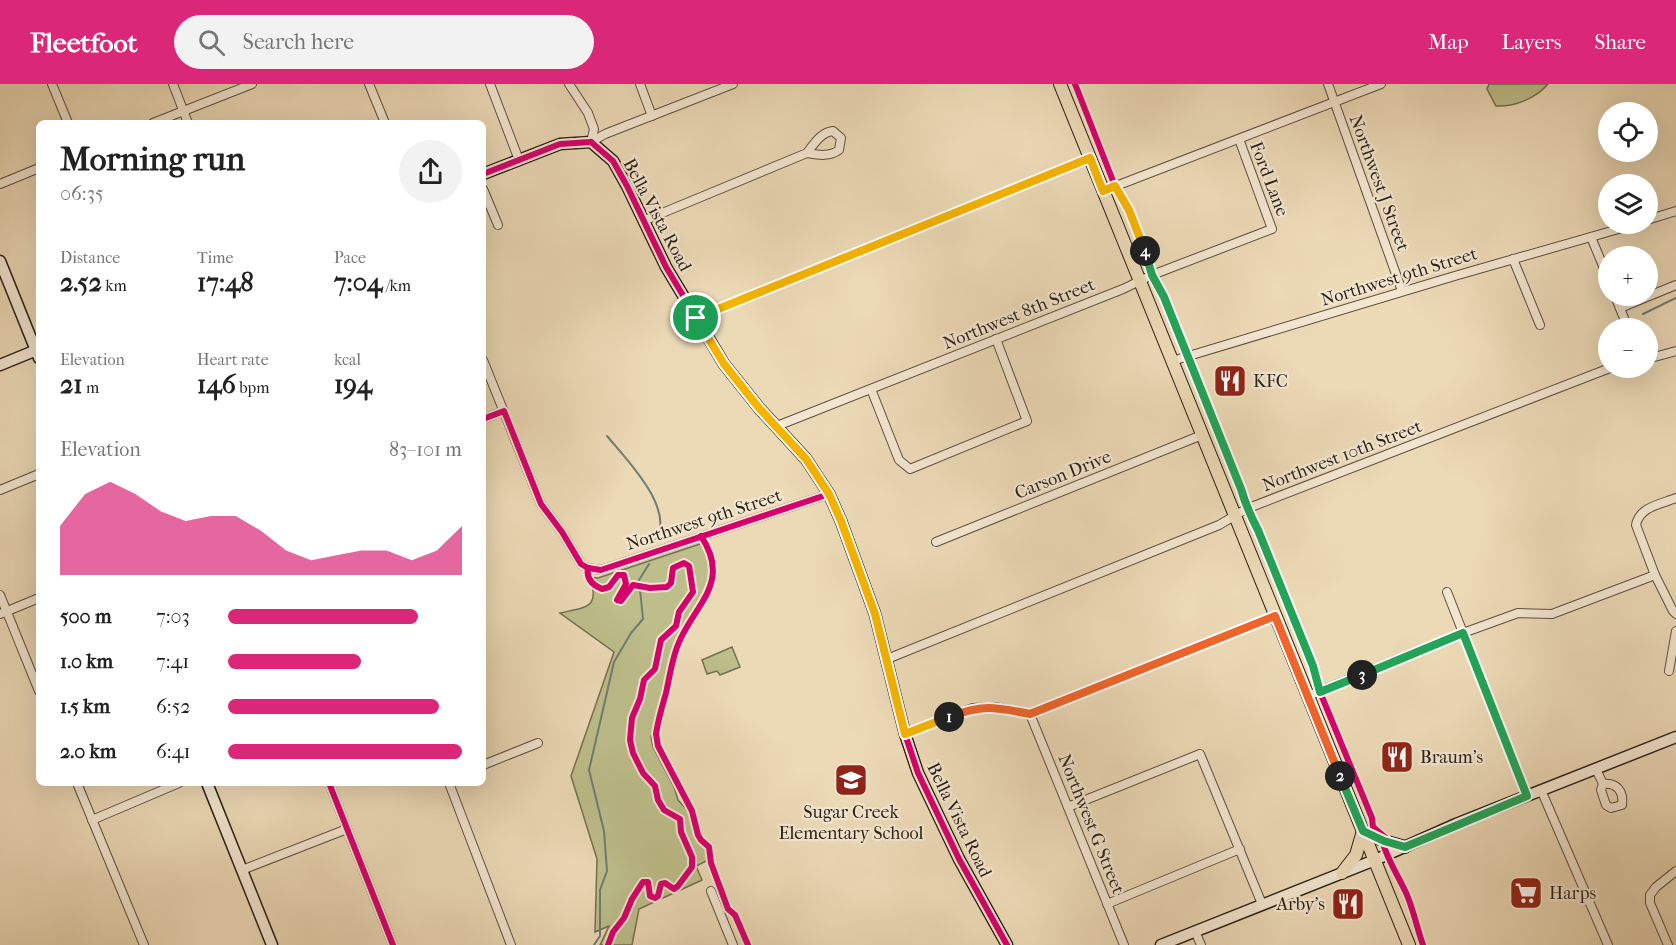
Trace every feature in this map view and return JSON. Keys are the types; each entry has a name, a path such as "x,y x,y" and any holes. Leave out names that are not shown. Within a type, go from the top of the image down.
{"main road":[{"path":"1060,84 1409,945"},
{"path":"1363,831 1384,841 1405,847"},
{"path":"1342,873 1356,855 1363,831"}],"street":[{"path":"52,84 67,120"},
{"path":"173,84 187,120"},
{"path":"160,120 252,84"},
{"path":"369,84 384,120"},
{"path":"490,84 519,160"},
{"path":"569,84 588,113 594,129 591,142"},
{"path":"640,84 652,116"},
{"path":"486,173 560,144 591,142 605,134 733,84"},
{"name":"Northwest J Street","path":"1328,84 1402,291"},
{"path":"1103,191 1381,84"},
{"name":"Ford Lane","path":"1239,139 1272,229"},
{"name":"Bella Vista Road","path":"591,142 613,161 696,318 724,364 759,408 806,459 829,494 875,614 905,734 918,773 959,859 1007,945"},
{"path":"643,221 807,153"},
{"path":"696,318 1090,158"},
{"path":"0,184 36,169"},
{"path":"486,196 498,225"},
{"path":"1658,217 1676,211"},
{"name":"Northwest 8th Street","path":"777,426 1272,229"},
{"name":"Northwest 9th Street","path":"1172,361 1402,291 1601,234"},
{"path":"1591,237 1598,254"},
{"path":"1513,259 1540,325"},
{"path":"0,261 36,347"},
{"path":"1624,318 1620,308 1676,285"},
{"path":"871,389 899,460 910,469 1028,421 996,339"},
{"path":"1658,356 1676,351"},
{"path":"0,365 36,353"},
{"path":"486,367 504,411 486,418"},
{"name":"Northwest 10th Street","path":"886,659 1219,525 1246,509 1598,373"},
{"name":"Northwest 9th Street","path":"504,411 541,504 581,564 588,568 601,570 829,494"},
{"name":"Carson Drive","path":"936,542 1202,435"},
{"path":"0,490 36,475"},
{"path":"1676,498 1643,511 1637,517 1636,525 1655,575 1672,611 1676,614"},
{"path":"1308,696 1518,613 1552,614 1567,610 1655,575"},
{"path":"1447,592 1527,796"},
{"path":"0,596 3,613 36,684"},
{"path":"3,613 36,599"},
{"path":"905,734 973,708 995,707 1030,714 1275,616"},
{"path":"1669,671 1676,631"},
{"name":"Northwest G Street","path":"1030,714 1124,945"},
{"path":"1161,945 1676,737"},
{"path":"486,764 538,743"},
{"path":"1068,807 1200,754 1262,904"},
{"path":"1596,769 1603,784"},
{"path":"78,786 144,945"},
{"path":"92,820 172,786"},
{"path":"208,786 272,945"},
{"path":"330,786 393,945"},
{"path":"449,786 511,945"},
{"path":"1541,790 1608,945"},
{"path":"242,870 347,829"},
{"path":"1107,904 1240,849"},
{"path":"1668,945 1650,903 1650,895 1656,887 1676,872"},
{"path":"711,891 733,945"},
{"path":"1195,931 1201,945"}],"green space":[{"path":"1489,84 1548,84 1525,101 1496,106 1487,89"},
{"path":"703,543 709,553 709,579 704,593 675,643 651,737 653,747 674,787 678,800 688,811 698,842 706,848 708,860 696,866 702,880 639,909 632,945 600,945 609,926 595,932 597,859 571,776 614,652 560,613 589,604 593,595 590,577 598,578"},
{"path":"732,647 740,667 720,675 717,671 707,674 702,660"}],"waterway":[{"path":"1643,314 1676,298"},
{"path":"607,436 637,472 655,502 660,517 660,531 653,543"},
{"path":"594,945 600,936 600,890 607,871 604,831 589,770 614,662 631,633 643,619 639,580 649,564"}],"cycle path":[{"path":"1075,84 1115,186 1129,210 1145,249 1152,275 1164,297 1246,505 1259,530 1309,654 1320,692 1372,818 1373,827 1386,838 1383,843 1385,849 1407,895 1423,945"},
{"path":"591,142 613,161 666,267 724,364 759,408 806,459 829,494 875,614 905,734 918,773 959,859 1007,945"},
{"path":"486,173 560,144 591,142"},
{"path":"486,418 504,411 541,504 562,532 581,564 588,568 601,570 829,494"},
{"path":"701,536 713,566 712,579 702,603 677,646 656,734 658,746 692,811 698,835 709,847 711,863 728,909 735,915 748,945"},
{"path":"588,568 590,581 602,589 609,587 618,575 624,575 626,584 617,600 621,601 633,585 650,588 667,587 671,583 673,568 684,563 689,566 693,592 679,612 676,626 661,640 655,669 644,680 640,699 632,718 630,740 633,753 643,773 655,786 658,800 664,810 680,819 681,832 692,857 692,867 674,889 665,883 661,884 658,896 655,898 650,896 648,882 643,882 624,918 613,932 608,945"},
{"path":"330,786 393,945"}],"place":[{"name":"KFC","path":"1230,381"},
{"name":"Braum's","path":"1397,757"},
{"name":"Sugar Creek Elementary School","path":"851,780"},
{"name":"Harps","path":"1526,893"},
{"name":"Arby's","path":"1348,904"}],"route":[{"path":"1090,158 1103,191 1115,186 1129,210 1145,249 1154,281 1164,297 1241,489 1249,517 1258,530 1301,634 1320,692 1463,633 1527,796 1405,847 1384,841 1363,831 1275,616 1030,714 995,707 973,708 905,734 875,614 829,494 806,459 759,408 724,364 696,318 1090,158"}]}
